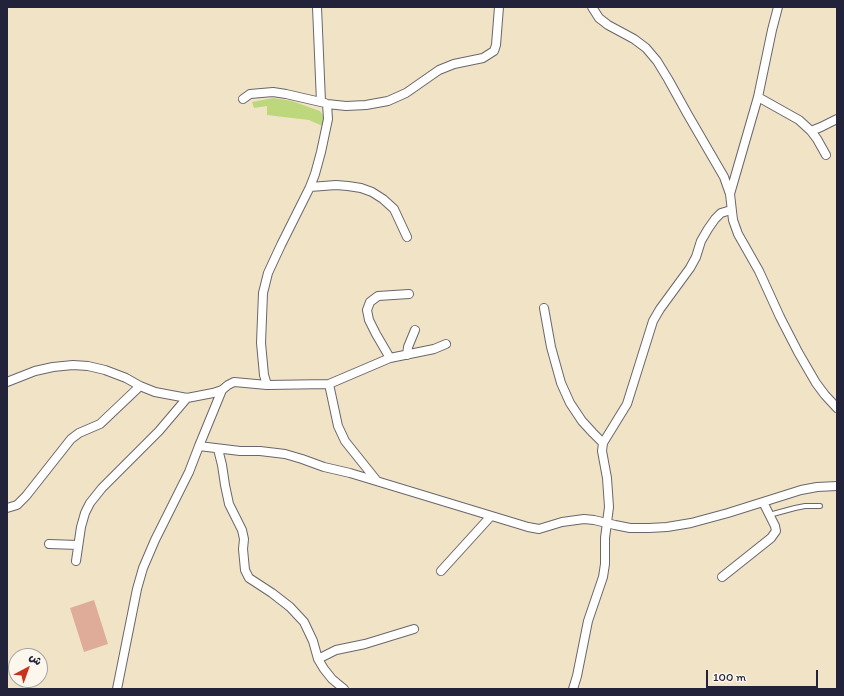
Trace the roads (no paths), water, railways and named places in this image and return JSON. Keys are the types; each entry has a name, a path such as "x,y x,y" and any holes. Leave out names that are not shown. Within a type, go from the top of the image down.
{"street":[{"path":"267,385 264,375 261,343 263,294 268,272 310,187 319,159 328,119 324,103 317,7"},
{"path":"243,99 250,94 273,92 346,106 366,105 388,101 406,93 440,70 454,64 483,58 494,51 496,45 499,7"},
{"path":"592,7 599,18 608,25 634,39 646,48 657,61 724,177 730,194 731,210 738,234 759,271 780,318 816,383 837,408"},
{"path":"730,194 758,97 778,7"},
{"path":"758,97 799,120 811,131 826,155"},
{"path":"811,131 837,119"},
{"path":"310,187 330,185 348,186 361,188 372,192 383,199 394,210 407,237"},
{"path":"573,689 588,621 603,577 605,564 608,478 602,451 603,443 627,404 653,321 690,268 708,229 715,219 721,213 731,210"},
{"path":"390,358 372,327 367,310 370,302 378,296 409,294"},
{"path":"544,308 551,347 561,383 570,403 586,425 603,443"},
{"path":"407,355 408,347 415,330"},
{"path":"7,382 35,371 53,367 73,365 88,366 105,370 126,378 155,392 187,398 222,390 234,382 267,385 328,384 390,358 434,349 446,344"},
{"path":"328,384 338,426 345,441 378,482"},
{"path":"7,508 17,505 26,496 71,439 79,432 100,424 140,386"},
{"path":"117,689 137,589 143,568 155,540 189,472 222,390"},
{"path":"76,561 84,513 90,503 159,431 187,398"},
{"path":"199,446 218,449 285,454 528,528 539,528 562,522 584,519 630,528 667,527 691,523 806,489 837,486"},
{"path":"218,449 229,504 242,530 244,539 244,570 249,578 290,606 304,622 313,641 318,659 332,679 344,689"},
{"path":"722,577 771,538 776,532 775,526 762,502"},
{"path":"441,571 492,516"},
{"path":"49,544 78,545"},
{"path":"318,659 336,650 365,644 414,629"}],"lane":[{"path":"769,515 806,506 820,506"}]}
